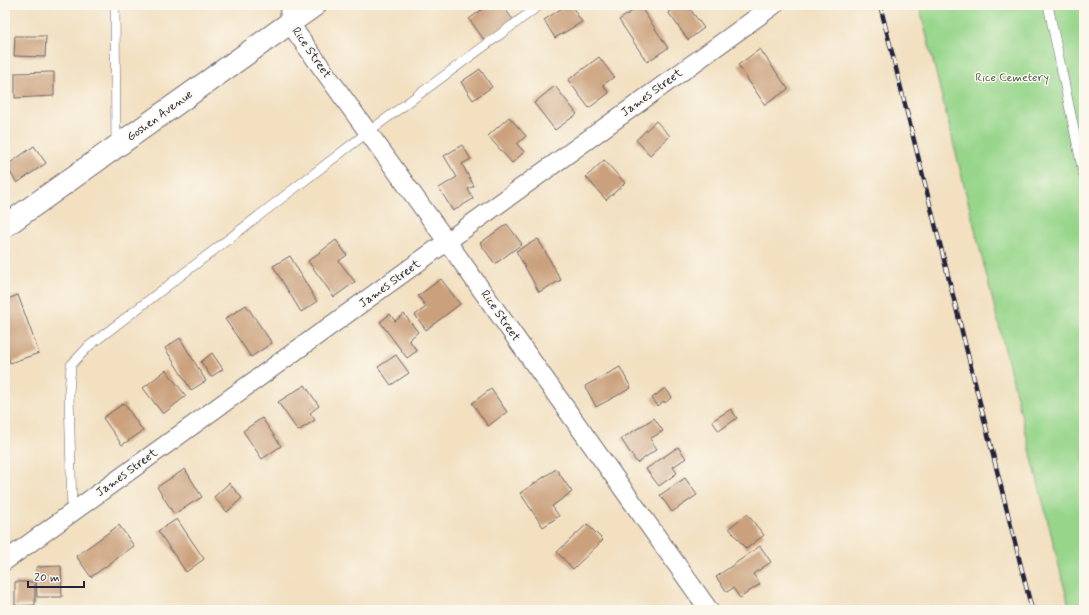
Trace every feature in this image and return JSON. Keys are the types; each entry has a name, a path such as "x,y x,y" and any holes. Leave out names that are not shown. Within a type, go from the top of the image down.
{"main road":[{"name":"Goshen Avenue","path":"5,226 116,148 290,14 315,5"}],"street":[{"name":"James Street","path":"5,561 774,5"},
{"name":"Rice Street","path":"290,14 368,132 448,242 709,610"}],"lane":[{"path":"115,5 116,148"},
{"path":"72,513 69,393 71,365 89,346 368,132 540,5"},
{"path":"1048,5 1084,177"}],"green space":[{"name":"Rice Cemetery","path":"919,5 1084,5 1084,610 1070,610"}],"building":[{"path":"488,5 502,5 514,21 485,41 469,19"},
{"path":"567,5 571,5 582,22 555,38 544,20"},
{"path":"678,5 687,5 704,28 688,40 668,12"},
{"path":"640,6 668,48 647,62 619,20"},
{"path":"15,36 46,36 45,57 14,56"},
{"path":"760,49 788,89 765,105 738,65"},
{"path":"599,57 614,77 603,85 609,93 589,108 568,80"},
{"path":"480,69 492,87 473,100 461,82"},
{"path":"54,72 54,96 15,98 15,73"},
{"path":"555,86 577,114 555,130 534,103"},
{"path":"509,117 526,136 517,144 524,152 512,163 488,136"},
{"path":"656,121 670,136 650,155 636,140"},
{"path":"462,145 471,159 462,164 474,186 468,189 473,199 453,211 439,188 457,177 444,156"},
{"path":"34,146 46,163 17,183 6,166"},
{"path":"604,160 625,183 606,200 586,177"},
{"path":"507,224 522,244 495,264 480,243"},
{"path":"538,239 561,280 539,292 516,251"},
{"path":"336,240 347,255 339,261 355,282 334,297 308,261"},
{"path":"290,256 317,302 301,312 273,266"},
{"path":"441,279 460,304 426,330 415,315 426,307 418,296"},
{"path":"18,295 39,353 10,363 5,348 5,300"},
{"path":"246,305 272,343 251,357 225,319"},
{"path":"390,314 395,321 404,314 418,332 409,340 417,351 407,358 380,322"},
{"path":"180,338 206,381 191,390 165,348"},
{"path":"212,353 223,369 211,377 201,362"},
{"path":"396,355 409,373 391,385 378,367"},
{"path":"620,367 631,388 596,407 585,386"},
{"path":"166,370 186,396 163,414 143,388"},
{"path":"305,385 319,406 310,413 315,420 298,431 278,402"},
{"path":"665,388 672,397 665,403 664,401 658,406 652,398"},
{"path":"491,389 507,412 488,426 472,403"},
{"path":"124,403 143,431 122,445 103,418"},
{"path":"731,409 737,418 719,431 712,421"},
{"path":"262,418 281,446 262,459 243,431"},
{"path":"654,418 663,431 650,439 657,449 637,463 621,439"},
{"path":"678,447 686,458 673,467 677,473 659,486 646,469"},
{"path":"185,469 202,497 174,514 157,487"},
{"path":"556,469 572,492 552,506 559,516 543,527 520,493"},
{"path":"685,478 697,495 672,512 660,495"},
{"path":"229,483 242,498 227,512 214,497"},
{"path":"747,514 764,535 746,549 729,528"},
{"path":"177,519 204,559 186,572 158,531"},
{"path":"587,524 603,540 573,569 557,552"},
{"path":"119,525 134,546 91,577 76,556"},
{"path":"760,546 771,562 753,574 760,584 740,598 733,588 727,592 716,577"},
{"path":"61,566 62,597 37,597 36,567"},
{"path":"15,582 35,582 35,605 15,606"},
{"path":"5,607 14,608 14,610 5,610"}],"railway":[{"path":"880,5 1032,610"}]}
